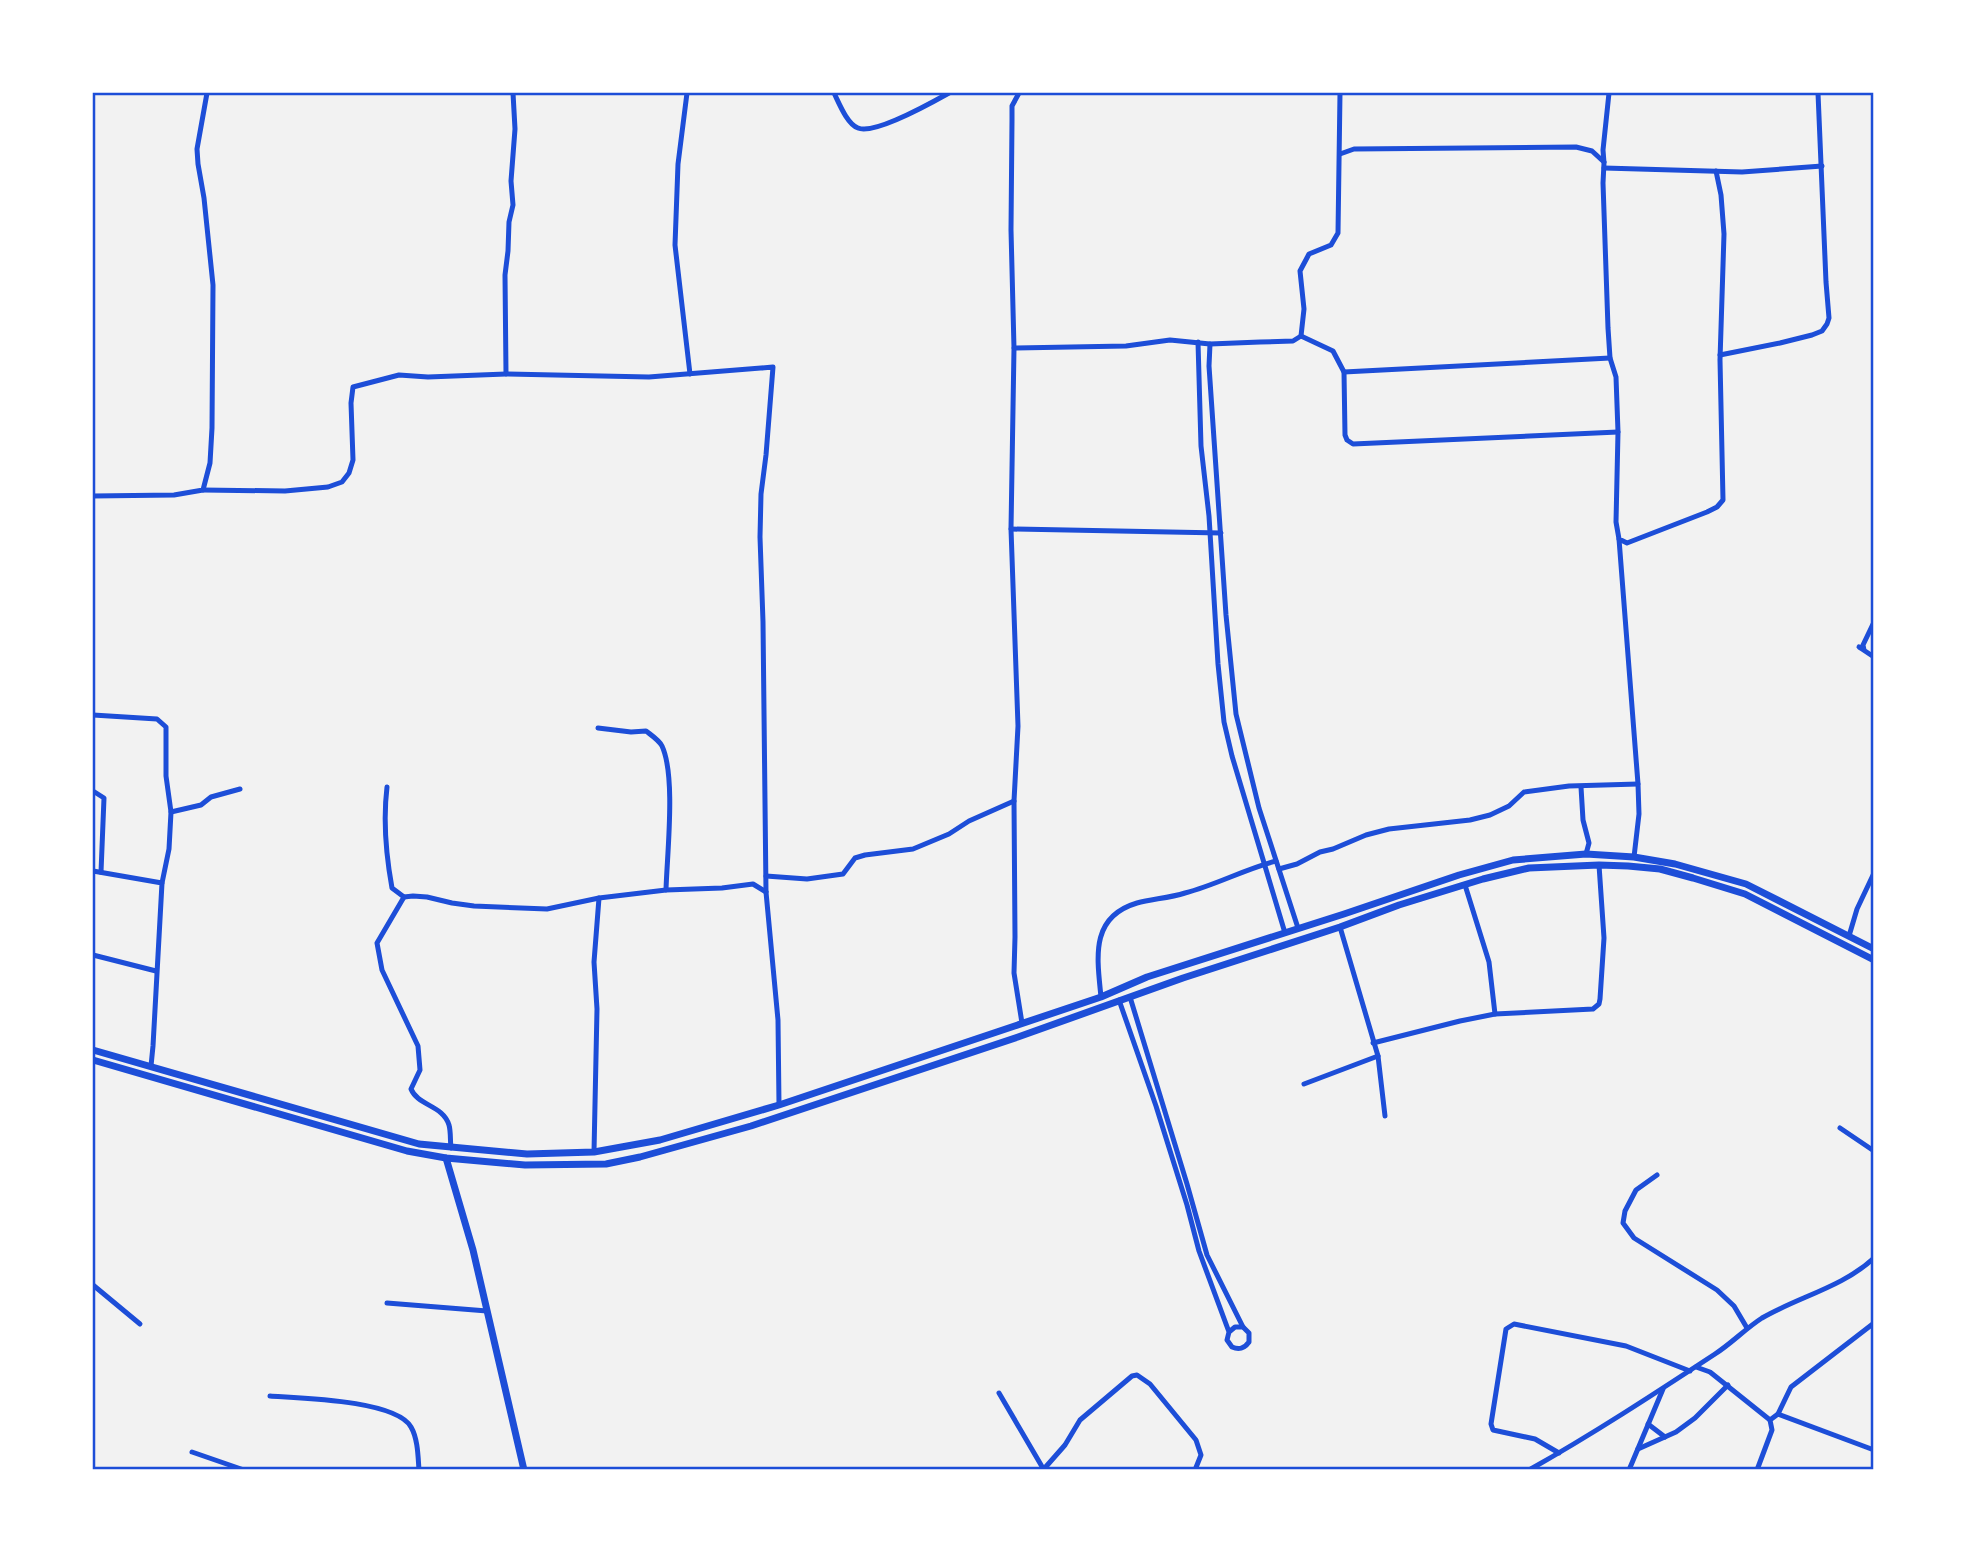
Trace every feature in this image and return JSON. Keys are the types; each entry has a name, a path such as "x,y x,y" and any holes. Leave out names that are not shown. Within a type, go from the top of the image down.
{"street":[{"path":"203,490 210,463 212,428 213,285 198,149 207,93"},
{"path":"506,374 505,275 513,205 513,93"},
{"path":"687,93 678,164 675,245 690,374"},
{"path":"834,93 851,123 864,130 890,122 949,93"},
{"path":"1019,93 1013,106 1012,120 1014,348 1011,528 1018,726 1014,802 1014,972 1022,1023"},
{"path":"1301,336 1304,309 1300,271 1309,254 1331,245 1338,233 1340,93"},
{"path":"1609,93 1603,150 1604,217 1610,358 1616,377 1616,522 1638,783 1639,814 1634,857"},
{"path":"1720,355 1812,335 1822,331 1827,324 1829,318 1818,93"},
{"path":"1340,154 1354,149 1576,147 1592,151 1604,165 1742,172 1822,166"},
{"path":"1619,539 1630,543 1707,512 1723,500 1720,355 1724,234 1716,171"},
{"path":"1014,348 1126,346 1170,340 1210,344 1293,341 1301,336"},
{"path":"1301,336 1333,351 1344,372 1345,435 1353,444 1618,432"},
{"path":"1198,342 1201,446 1224,722 1285,933"},
{"path":"1210,344 1209,366 1235,706 1259,808 1298,928"},
{"path":"1344,372 1610,358"},
{"path":"93,496 174,495 203,490 285,491 328,487 342,482 349,473 353,460 353,387 399,375 649,377 773,367 761,495 760,537 766,892 778,1020 779,1105"},
{"path":"1011,528 1221,533"},
{"path":"1874,622 1863,645 1864,650 1859,647 1874,657"},
{"path":"1223,707 1235,706"},
{"path":"93,715 156,719 166,727 166,776 171,812 169,849 162,883 151,1066"},
{"path":"598,728 646,731 661,744 668,771 669,794 666,890"},
{"path":"1279,869 1388,829 1470,820 1490,815 1509,806 1524,792 1569,786 1638,783"},
{"path":"387,787 384,813 389,872 392,888 404,897 427,897 474,906 547,909 599,898 666,890 753,884 766,892"},
{"path":"1581,787 1583,820 1589,843 1586,854"},
{"path":"171,812 201,805 211,797 240,789"},
{"path":"93,791 104,798 101,873"},
{"path":"766,876 807,879 843,874 855,859 865,855 913,849 949,834 968,821 1014,802"},
{"path":"93,1050 402,1140 451,1148 527,1154 594,1152 660,1140 779,1105 1101,997 1147,977 1459,875 1513,860 1586,854 1634,857 1675,864 1746,884 1874,949"},
{"path":"1101,997 1097,958 1101,932 1112,915 1135,904 1184,894 1276,861"},
{"path":"1373,1043 1495,1014 1593,1009 1599,1004 1604,938 1599,865"},
{"path":"93,1060 407,1151 446,1158 525,1165 606,1164 751,1126 1018,1037 1183,978 1340,928 1399,905 1529,868 1599,865 1660,869 1745,894 1874,960"},
{"path":"93,871 162,883"},
{"path":"1849,936 1857,909 1874,873"},
{"path":"1465,886 1489,962 1495,1014"},
{"path":"404,897 377,943 377,954 418,1046 420,1070 411,1089 414,1095 444,1114 449,1125 451,1148"},
{"path":"594,1152 597,1009 594,962 599,898"},
{"path":"1340,928 1378,1056 1385,1116"},
{"path":"93,954 156,971"},
{"path":"1180,967 1183,978"},
{"path":"1130,997 1195,1224 1203,1262 1229,1332"},
{"path":"1119,1000 1168,1132"},
{"path":"1304,1084 1378,1056"},
{"path":"1840,1128 1874,1151"},
{"path":"446,1158 473,1250 524,1470"},
{"path":"1657,1175 1636,1190 1625,1212 1624,1227 1634,1238 1717,1290 1734,1306 1747,1328"},
{"path":"1195,1224 1207,1255 1243,1327 1249,1333 1249,1342 1243,1348 1231,1347 1227,1336 1229,1332 1235,1327 1243,1327"},
{"path":"1529,1470 1690,1371 1763,1317 1856,1273 1874,1258"},
{"path":"93,1285 140,1324"},
{"path":"387,1303 487,1311"},
{"path":"1770,1420 1778,1414 1791,1387 1874,1323"},
{"path":"1559,1453 1535,1439 1493,1430 1504,1343 1507,1329 1511,1325 1626,1346 1690,1371"},
{"path":"1710,1372 1713,1355"},
{"path":"1696,1367 1710,1372 1770,1420 1772,1430 1757,1470"},
{"path":"999,1393 1043,1470 1065,1445 1080,1420 1132,1376 1137,1375 1150,1384 1195,1440 1201,1455 1195,1470"},
{"path":"1637,1449 1676,1432 1695,1418 1728,1385"},
{"path":"1629,1470 1664,1388"},
{"path":"270,1396 360,1404 399,1416 411,1425 419,1470"},
{"path":"1778,1414 1874,1450"},
{"path":"1648,1424 1665,1437"},
{"path":"192,1452 244,1470"}]}
